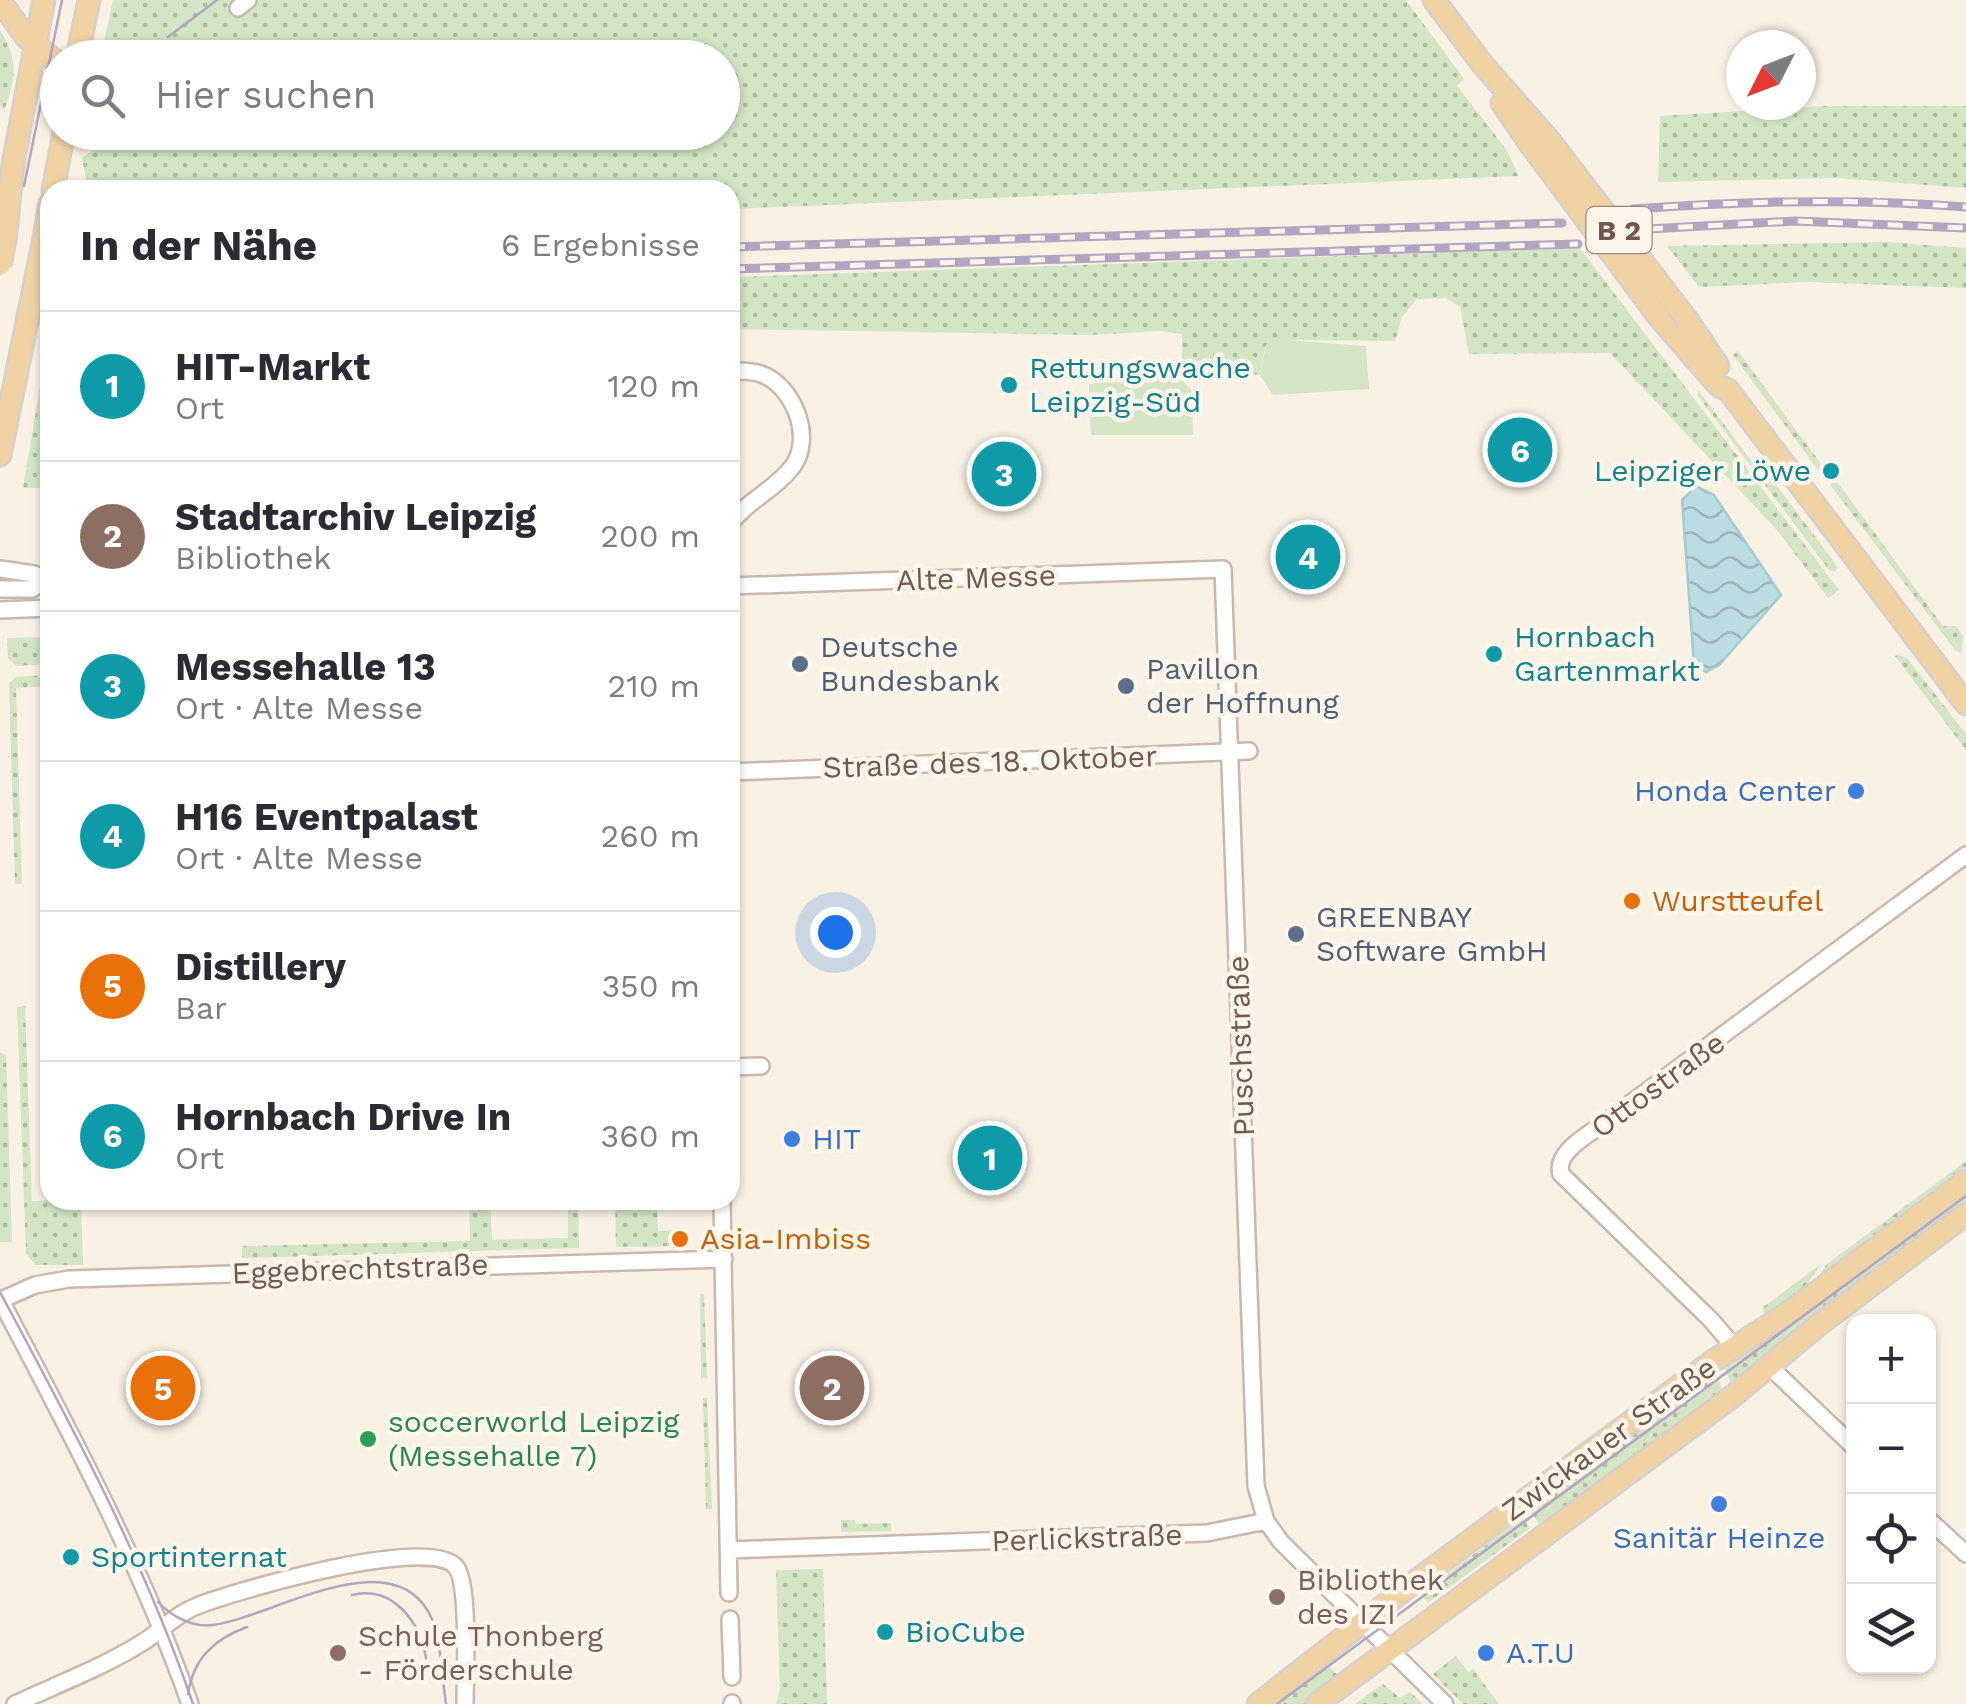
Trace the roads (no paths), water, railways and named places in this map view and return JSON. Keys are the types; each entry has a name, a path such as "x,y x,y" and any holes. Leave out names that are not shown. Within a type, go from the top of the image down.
{"main road":[{"path":"0,0 18,28 40,49"},
{"path":"0,265 12,164 44,0"},
{"path":"81,40 89,0"},
{"name":"B 2","path":"1434,0 1483,66 1491,86 1688,320 1728,380 1728,390"},
{"name":"B 2","path":"1540,142 1660,317 1719,386 1728,390 1966,704"},
{"path":"54,180 60,150"},
{"path":"0,455 40,259"},
{"name":"Zwickauer Straße","path":"1258,1704 1362,1620 1735,1348 1794,1310 1966,1181"},
{"name":"Zwickauer Straße","path":"1317,1704 1718,1407 1966,1214"}],"street":[{"path":"740,371 777,382 792,402 801,444 797,461 788,472 740,512"},
{"path":"0,569 40,577"},
{"name":"Alte Messe","path":"740,586 1222,569"},
{"name":"Puschstraße","path":"1222,569 1256,1486 1266,1521"},
{"path":"0,589 40,584"},
{"path":"0,610 40,608"},
{"name":"Straße des 18. Oktober","path":"740,772 1249,751"},
{"name":"Ottostraße","path":"1735,1348 1712,1320 1561,1174 1559,1163 1608,1120 1966,855"},
{"path":"740,1067 761,1066"},
{"path":"722,1210 729,1592"},
{"name":"Eggebrechtstraße","path":"0,1300 35,1285 69,1279 724,1259"},
{"path":"0,1300 103,1494 163,1629 190,1704"},
{"path":"1769,1366 1846,1439"},
{"path":"1266,1521 1281,1542 1445,1704"},
{"name":"Perlickstraße","path":"728,1550 1207,1534 1266,1521"},
{"path":"1936,1526 1966,1554"},
{"path":"15,1704 138,1646 194,1607 295,1577 416,1555 445,1558 458,1568 464,1594 465,1704"},
{"path":"730,1620 732,1676"}],"water":[{"path":"1696,486 1714,495 1781,595 1719,665 1706,672 1694,664 1682,500"}],"tram line":[{"path":"54,40 62,0"},
{"path":"168,37 217,0"},
{"path":"24,186 40,108"},
{"path":"1277,1704 1966,1196"},
{"path":"0,1292 129,1546 193,1704"},
{"path":"158,1602 183,1620 213,1625 327,1589 386,1583 411,1592 429,1613 439,1644 446,1704"},
{"path":"352,1595 380,1596 402,1609 418,1632 426,1658"},
{"path":"188,1694 195,1670 207,1652 247,1627"}],"railway":[{"path":"1633,209 1800,202 1966,207"},
{"path":"1648,229 1795,221 1966,228"},
{"path":"740,247 1562,223"},
{"path":"740,269 1578,244"}],"place":[{"name":"Rettungswache Leipzig-Süd","path":"1009,385"},
{"name":"Hornbach Drive In","path":"1520,450"},
{"name":"Leipziger Löwe","path":"1831,471"},
{"name":"Messehalle 13","path":"1004,474"},
{"name":"H16 Eventpalast","path":"1308,557"},
{"name":"Hornbach Gartenmarkt","path":"1494,654"},
{"name":"Deutsche Bundesbank","path":"800,664"},
{"name":"Pavillon der Hoffnung","path":"1126,686"},
{"name":"Honda Center","path":"1856,791"},
{"name":"Wurstteufel","path":"1632,901"},
{"name":"GREENBAY Software GmbH","path":"1296,934"},
{"name":"HIT","path":"792,1139"},
{"name":"HIT-Markt","path":"990,1158"},
{"name":"Asia-Imbiss","path":"680,1239"},
{"name":"Distillery","path":"163,1388"},
{"name":"Stadtarchiv Leipzig","path":"832,1388"},
{"name":"soccerworld Leipzig (Messehalle 7)","path":"368,1439"},
{"name":"Sanitär Heinze","path":"1719,1504"},
{"name":"Sportinternat","path":"71,1557"},
{"name":"Bibliothek des IZI","path":"1277,1597"},
{"name":"BioCube","path":"885,1632"},
{"name":"Schule Thonberg - Förderschule","path":"338,1653"},
{"name":"A.T.U","path":"1486,1653"}]}
